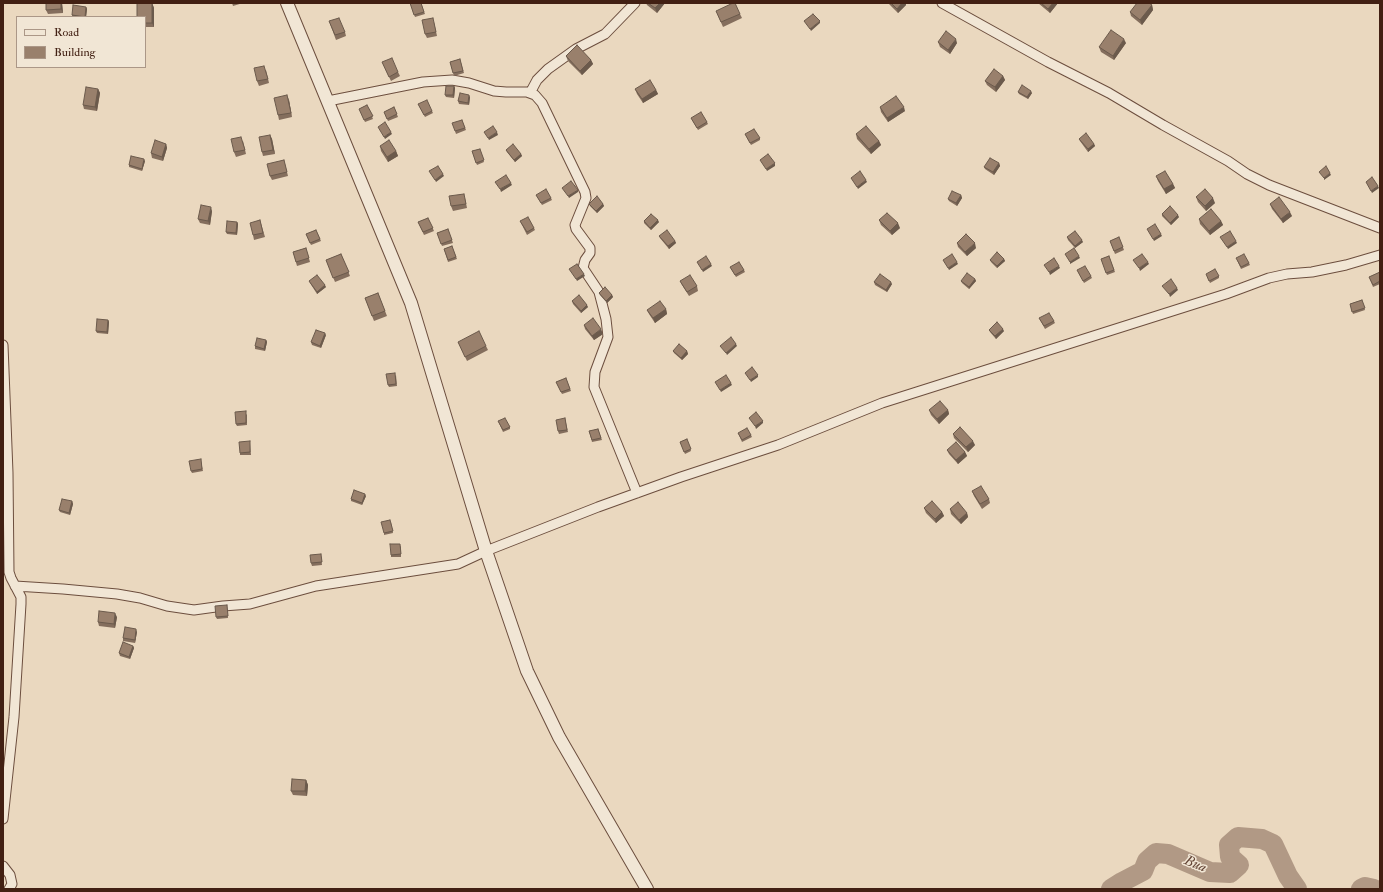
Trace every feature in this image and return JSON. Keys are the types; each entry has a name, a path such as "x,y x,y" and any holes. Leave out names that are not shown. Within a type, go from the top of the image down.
{"street":[{"path":"287,3 411,303 486,551 527,672 559,737 647,889"},
{"path":"530,93 536,80 548,68 576,49 605,34 635,3"},
{"path":"942,3 1048,62 1109,93 1228,161 1254,178 1268,185 1380,228"},
{"path":"328,101 423,82 452,80 469,83 494,91 530,93 535,95 542,103 585,192 586,198 575,225 576,229 590,248 590,253 585,260 583,268 599,292 606,319 608,337 595,372 594,387 637,493"},
{"path":"15,586 63,588 117,594 140,598 167,606 194,610 250,604 316,586 458,564 486,551 637,493 778,445 882,403 1219,296 1269,278 1287,274 1312,272 1346,265 1380,255"},
{"path":"3,345 8,473 9,565 11,578 20,597 21,604 14,717 3,819"},
{"path":"3,866 10,875 12,884 9,889"}],"building":[{"path":"46,3 61,3 61,9 46,10"},
{"path":"137,3 152,3 152,23 146,23 146,16 137,16"},
{"path":"410,3 421,3 424,12 414,15"},
{"path":"648,3 660,3 655,8"},
{"path":"735,3 740,14 721,22 716,11"},
{"path":"891,3 902,3 897,9"},
{"path":"1041,3 1053,3 1048,9"},
{"path":"1137,3 1149,3 1152,5 1140,20 1130,12"},
{"path":"73,5 86,7 85,16 72,15"},
{"path":"813,14 820,21 810,29 804,21"},
{"path":"339,18 345,32 335,35 329,21"},
{"path":"433,18 436,32 425,34 422,20"},
{"path":"1111,30 1124,39 1113,56 1099,47"},
{"path":"946,31 956,39 948,50 938,42"},
{"path":"577,45 591,60 580,71 566,56"},
{"path":"392,58 398,72 389,77 382,62"},
{"path":"460,59 463,71 453,73 450,62"},
{"path":"264,66 268,79 257,81 254,68"},
{"path":"994,69 1003,76 995,87 985,81"},
{"path":"650,80 656,90 642,99 635,89"},
{"path":"1022,85 1031,91 1027,97 1018,92"},
{"path":"446,86 454,86 453,95 445,95"},
{"path":"86,87 98,89 95,107 83,105"},
{"path":"460,93 469,95 468,103 458,101"},
{"path":"287,95 291,113 278,115 274,98"},
{"path":"896,96 904,107 887,118 880,107"},
{"path":"427,100 432,111 424,115 418,104"},
{"path":"367,105 373,116 364,120 359,109"},
{"path":"394,107 397,114 387,119 384,112"},
{"path":"701,112 707,122 697,128 691,118"},
{"path":"462,120 465,128 455,131 452,123"},
{"path":"385,122 391,132 384,137 378,127"},
{"path":"493,126 497,132 488,138 484,132"},
{"path":"866,126 879,141 869,149 856,134"},
{"path":"754,129 760,138 750,143 745,134"},
{"path":"1086,133 1094,144 1088,149 1079,139"},
{"path":"270,135 273,150 262,152 259,137"},
{"path":"241,137 245,150 234,152 231,139"},
{"path":"155,140 166,144 162,157 151,153"},
{"path":"389,140 396,151 387,157 380,146"},
{"path":"513,144 521,154 514,160 506,150"},
{"path":"480,149 484,160 476,163 472,151"},
{"path":"768,154 775,163 766,169 760,160"},
{"path":"131,156 144,159 142,169 129,165"},
{"path":"990,158 999,163 993,172 984,167"},
{"path":"284,160 287,172 270,176 267,164"},
{"path":"438,166 443,174 435,180 429,171"},
{"path":"1326,166 1330,173 1324,178 1319,172"},
{"path":"860,171 866,180 857,187 851,178"},
{"path":"1165,171 1173,184 1164,189 1156,176"},
{"path":"506,175 511,183 500,189 495,182"},
{"path":"1372,177 1378,186 1371,191 1366,182"},
{"path":"571,181 578,190 568,196 562,188"},
{"path":"546,189 551,198 541,203 536,195"},
{"path":"1205,189 1213,198 1205,206 1196,197"},
{"path":"952,191 961,195 956,203 948,199"},
{"path":"464,194 466,204 451,206 449,196"},
{"path":"597,196 603,204 596,211 589,204"},
{"path":"1279,197 1290,212 1281,219 1270,204"},
{"path":"201,205 211,207 208,221 198,219"},
{"path":"1170,206 1178,215 1170,223 1162,214"},
{"path":"1211,209 1221,221 1209,231 1199,219"},
{"path":"887,213 898,223 890,231 879,220"},
{"path":"651,214 658,220 650,228 644,221"},
{"path":"528,217 534,228 527,232 520,221"},
{"path":"428,218 433,228 423,232 418,222"},
{"path":"260,220 263,233 253,235 250,223"},
{"path":"227,221 237,222 236,233 226,232"},
{"path":"1155,224 1161,234 1153,239 1147,229"},
{"path":"448,229 452,240 441,244 437,233"},
{"path":"316,230 320,239 310,243 306,234"},
{"path":"667,230 675,241 668,246 659,236"},
{"path":"1075,231 1082,240 1075,246 1067,237"},
{"path":"1230,231 1236,241 1227,247 1220,237"},
{"path":"966,234 975,243 965,252 957,243"},
{"path":"1119,237 1123,247 1114,251 1110,241"},
{"path":"452,246 456,257 448,260 444,249"},
{"path":"306,248 309,258 296,262 293,252"},
{"path":"1074,248 1079,256 1070,262 1065,254"},
{"path":"997,252 1004,259 997,266 990,260"},
{"path":"341,254 349,272 333,278 326,260"},
{"path":"952,254 957,262 948,268 943,260"},
{"path":"1142,254 1148,262 1139,268 1133,260"},
{"path":"1244,254 1249,263 1241,267 1236,258"},
{"path":"706,256 711,264 702,270 697,262"},
{"path":"1109,256 1114,270 1106,273 1101,259"},
{"path":"1054,258 1059,266 1049,272 1044,265"},
{"path":"739,262 744,270 735,275 730,267"},
{"path":"577,264 584,274 576,279 569,269"},
{"path":"1085,266 1091,276 1083,281 1077,270"},
{"path":"1215,269 1219,276 1209,281 1206,274"},
{"path":"1380,272 1380,281 1373,285 1369,277"},
{"path":"967,273 975,279 969,287 961,281"},
{"path":"880,274 891,282 886,290 874,282"},
{"path":"317,275 325,285 317,292 309,281"},
{"path":"690,275 697,286 687,292 680,281"},
{"path":"1171,279 1177,288 1169,294 1162,286"},
{"path":"605,287 612,295 606,301 599,293"},
{"path":"378,293 385,311 372,316 365,298"},
{"path":"579,295 587,305 581,311 572,301"},
{"path":"1362,300 1365,308 1352,312 1350,304"},
{"path":"660,301 666,309 653,318 647,310"},
{"path":"1049,313 1054,321 1044,326 1039,318"},
{"path":"593,318 601,329 592,336 584,325"},
{"path":"97,319 108,320 107,332 96,331"},
{"path":"997,322 1003,329 995,336 989,330"},
{"path":"316,330 325,333 320,346 311,342"},
{"path":"479,331 486,346 465,357 458,342"},
{"path":"731,337 736,344 726,353 720,346"},
{"path":"257,338 266,340 264,349 255,346"},
{"path":"679,344 687,351 681,358 673,351"},
{"path":"752,367 758,375 750,380 745,373"},
{"path":"395,373 396,384 388,385 386,374"},
{"path":"726,375 731,383 720,390 715,382"},
{"path":"566,378 570,389 561,392 556,382"},
{"path":"940,401 948,410 937,419 929,410"},
{"path":"246,411 246,423 236,424 235,412"},
{"path":"756,412 763,421 755,426 749,418"},
{"path":"505,418 510,427 503,430 498,421"},
{"path":"565,418 567,430 558,431 556,420"},
{"path":"960,427 973,441 966,447 953,434"},
{"path":"747,428 751,435 742,440 738,433"},
{"path":"598,429 601,438 592,440 589,431"},
{"path":"687,439 691,449 684,452 680,442"},
{"path":"250,441 250,452 240,453 239,442"},
{"path":"956,442 965,452 956,460 947,450"},
{"path":"201,459 202,469 191,471 189,461"},
{"path":"981,486 989,499 980,504 972,491"},
{"path":"354,490 365,494 362,503 351,499"},
{"path":"62,499 72,501 69,513 59,510"},
{"path":"932,501 942,512 935,519 924,508"},
{"path":"958,502 967,513 959,520 950,509"},
{"path":"390,520 393,531 384,533 381,522"},
{"path":"390,544 400,544 401,554 391,555"},
{"path":"321,554 322,562 311,563 310,555"},
{"path":"227,605 228,616 216,617 215,606"},
{"path":"99,611 115,613 114,624 98,622"},
{"path":"125,627 136,629 135,640 123,638"},
{"path":"123,642 133,646 129,657 119,653"},
{"path":"292,779 306,780 305,791 291,791"}],"waterway":[{"name":"Bua","path":"1111,889 1143,871 1147,861 1156,853 1168,854 1210,872 1230,873 1239,865 1230,857 1229,845 1238,837 1262,839 1273,844 1288,876 1297,889"},
{"name":"Bua","path":"1361,889 1365,887 1374,889"}]}
